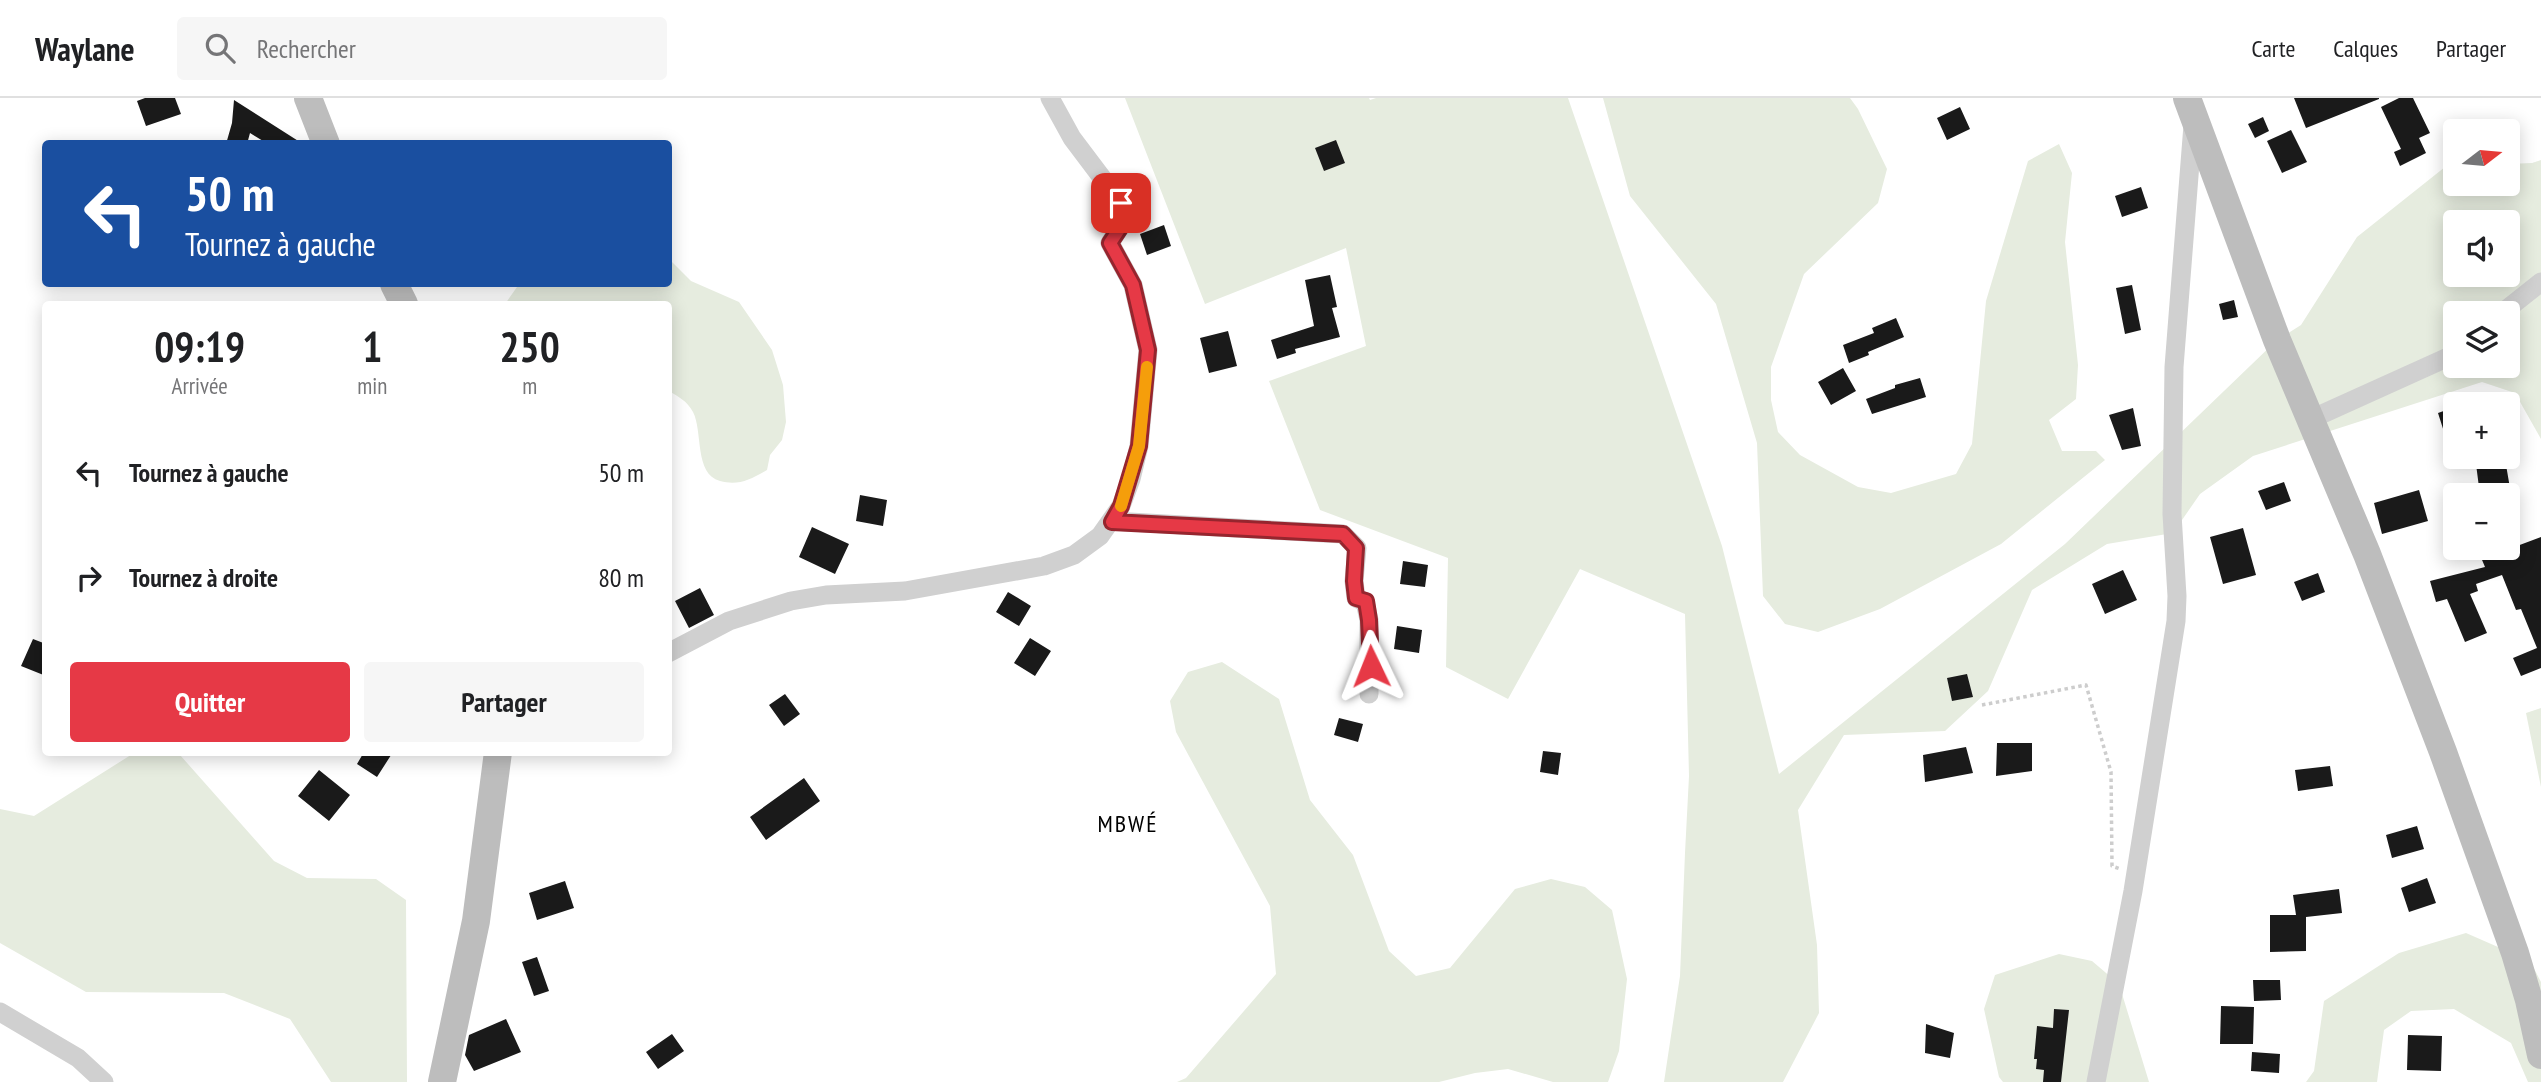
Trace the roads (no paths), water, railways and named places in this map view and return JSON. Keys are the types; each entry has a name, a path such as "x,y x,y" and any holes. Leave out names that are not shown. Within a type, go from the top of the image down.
{"street":[{"path":"308,98 324,140"},
{"path":"672,651 730,621 791,600 826,595 905,591 1044,566 1074,555 1100,536 1112,522 1121,506 1139,446 1148,350 1133,285 1110,243 1124,222 1121,203 1072,138 1050,98"},
{"path":"2191,107 2309,420 2367,555 2443,752 2515,953 2541,1055"},
{"path":"2096,1082 2135,873 2176,621 2172,514 2174,367 2191,107"},
{"path":"2517,301 2541,282"},
{"path":"2309,420 2443,360"},
{"path":"1112,522 1343,534 1356,548 1356,598 1366,601 1369,620 1369,694"},
{"path":"442,1082 476,921 497,756"},
{"path":"0,1012 78,1058 104,1082"}],"district":[{"name":"MBWÉ","path":"1128,824"}]}
